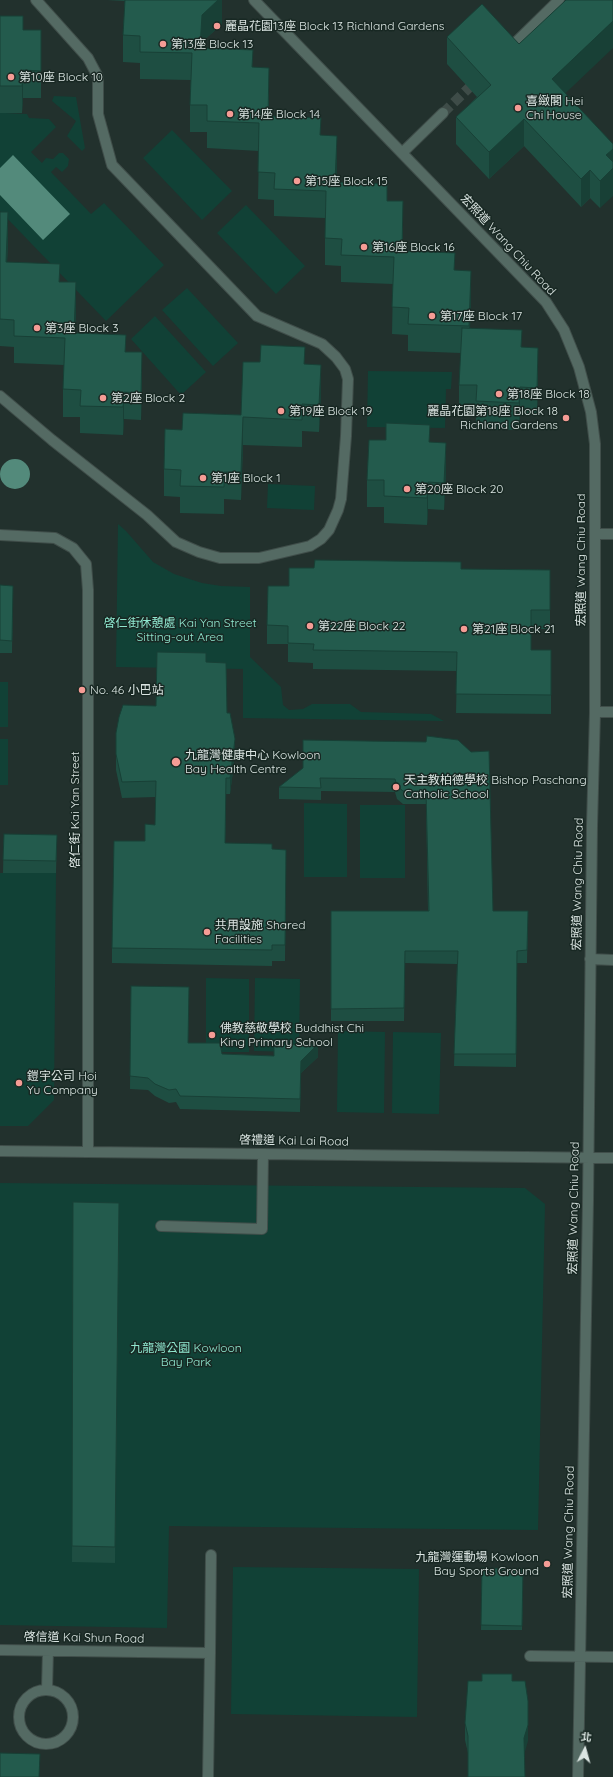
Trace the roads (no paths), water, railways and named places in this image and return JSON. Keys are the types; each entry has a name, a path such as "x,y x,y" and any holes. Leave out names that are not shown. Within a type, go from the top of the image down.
{"street":[{"path":"0,396 52,440 148,515 176,542 199,552 220,558 259,558 310,546 321,539 329,530 338,510 341,499 346,436 348,378 346,369 322,344 257,316 112,165 98,114 98,78 88,58 36,0"},
{"name":"宏照道 Wang Chiu Road","path":"254,0 546,302 564,330 579,367 591,412 595,444 593,642 595,712 578,1777"},
{"path":"509,49 559,0"},
{"path":"402,153 443,113"},
{"path":"595,534 613,534"},
{"name":"啓仁街 Kai Yan Street","path":"0,535 55,538 74,548 86,564 88,590 88,1152"},
{"path":"595,712 613,712"},
{"path":"590,959 613,960"},
{"name":"啓禮道 Kai Lai Road","path":"0,1151 613,1158"},
{"path":"161,1226 262,1229 263,1154"},
{"path":"208,1777 211,1555"},
{"name":"啓信道 Kai Shun Road","path":"0,1650 210,1653"},
{"path":"47,1689 48,1650"},
{"path":"530,1656 613,1657"},
{"path":"47,1689 56,1691 64,1696 70,1703 73,1712 73,1721 70,1730 61,1740 48,1744 40,1744 31,1740 20,1726 18,1718 19,1709 30,1694 38,1690 47,1689"}],"tunnel":[{"path":"443,113 477,80"}],"place":[{"name":"麗晶花園13座 Block 13 Richland Gardens","path":"217,26"},
{"name":"第13座 Block 13","path":"163,44"},
{"name":"第10座 Block 10","path":"11,77"},
{"name":"喜緻閣 Hei Chi House","path":"518,108"},
{"name":"第14座 Block 14","path":"230,114"},
{"name":"第15座 Block 15","path":"297,181"},
{"name":"第16座 Block 16","path":"364,247"},
{"name":"第17座 Block 17","path":"432,316"},
{"name":"第3座 Block 3","path":"37,328"},
{"name":"第18座 Block 18","path":"499,394"},
{"name":"第2座 Block 2","path":"103,398"},
{"name":"第19座 Block 19","path":"281,411"},
{"name":"麗晶花園第18座 Block 18 Richland Gardens","path":"566,418"},
{"name":"第1座 Block 1","path":"203,478"},
{"name":"第20座 Block 20","path":"407,489"},
{"name":"第22座 Block 22","path":"310,626"},
{"name":"第21座 Block 21","path":"464,629"},
{"name":"No. 46 小巴站","path":"82,690"},
{"name":"九龍灣健康中心 Kowloon Bay Health Centre","path":"176,762"},
{"name":"天主教柏德學校 Bishop Paschang Catholic School","path":"396,787"},
{"name":"共用設施 Shared Facilities","path":"207,932"},
{"name":"佛教慈敬學校 Buddhist Chi King Primary School","path":"212,1035"},
{"name":"鎧宇公司 Hoi Yu Company","path":"19,1083"},
{"name":"九龍灣運動場 Kowloon Bay Sports Ground","path":"547,1564"}],"park label":[{"name":"啓仁街休憩處 Kai Yan Street Sitting-out Area","path":"180,630"},
{"name":"九龍灣公園 Kowloon Bay Park","path":"186,1355"}]}
